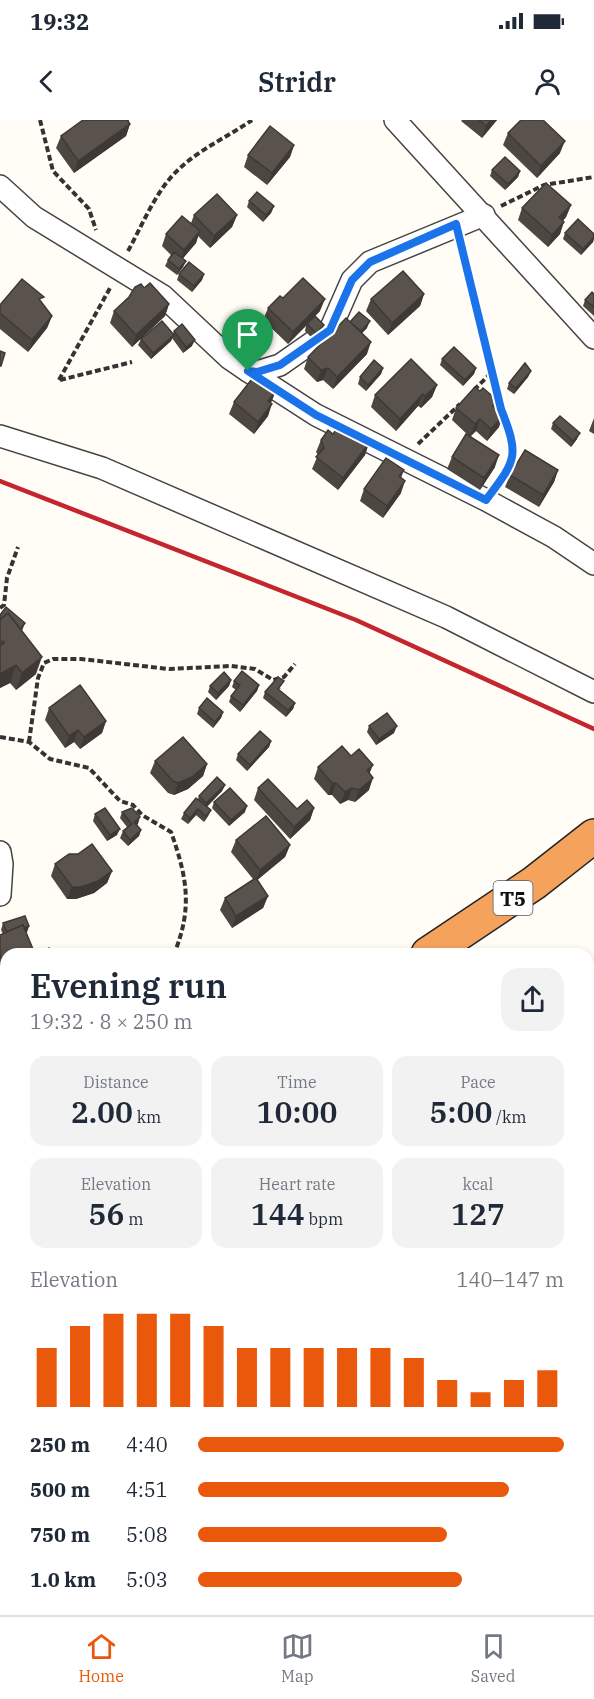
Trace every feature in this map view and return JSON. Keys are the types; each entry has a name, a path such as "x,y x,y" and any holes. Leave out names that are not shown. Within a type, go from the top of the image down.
{"highway":[{"name":"T5","path":"437,948 534,883 594,836"}],"street":[{"path":"395,120 594,338"},
{"path":"0,186 34,217 163,296 229,358 316,415 486,500 554,537 594,564"},
{"path":"248,371 257,372 280,365 330,330 352,280 370,262 456,224 484,215"},
{"path":"0,436 102,468 446,617 594,692"},
{"path":"0,852 2,864 0,895"}],"path":[{"path":"40,120 53,171 89,209 112,263"},
{"path":"132,362 59,380 105,301 112,263 160,192 178,170 202,150 252,120"},
{"path":"484,215 544,185 594,177"},
{"path":"456,224 492,372 513,438 514,456 509,469 486,500"},
{"path":"471,393 492,372"},
{"path":"406,460 423,437 464,400"},
{"path":"0,608 4,605 7,578 18,547"},
{"path":"29,742 38,678 44,663 53,659 81,659 169,669 231,666 255,669 273,680 284,677 295,664"},
{"path":"0,737 29,742 50,759 89,768 120,801 133,805 142,815 171,832 187,884 184,929 176,948"}],"building":[{"path":"83,120 127,120 130,124 78,161 61,136"},
{"path":"479,120 491,120 486,126"},
{"path":"521,120 543,120 565,141 541,166 508,133"},
{"path":"270,126 294,145 272,173 248,155"},
{"path":"505,157 520,171 508,184 492,170"},
{"path":"546,183 571,205 559,217 564,222 552,235 522,208"},
{"path":"257,192 274,206 266,215 249,201"},
{"path":"217,194 237,215 214,236 194,215"},
{"path":"182,216 200,231 184,250 166,234"},
{"path":"578,219 594,234 583,249 565,233"},
{"path":"174,252 186,261 179,269 168,260"},
{"path":"189,262 204,274 194,286 179,274"},
{"path":"403,271 424,294 392,323 371,299"},
{"path":"303,278 325,299 293,332 268,308 280,296 283,298"},
{"path":"22,279 44,297 39,299 52,316 32,340 0,313 0,305"},
{"path":"150,283 169,304 136,335 114,311 129,297 135,287 141,284 144,288"},
{"path":"592,292 594,294 594,307 585,300"},
{"path":"359,312 370,321 361,331 350,322"},
{"path":"315,316 324,325 316,333 307,324"},
{"path":"346,318 371,342 337,377 328,368 321,370 308,357"},
{"path":"162,321 174,335 153,353 141,339"},
{"path":"182,324 195,340 186,347 174,331"},
{"path":"454,347 476,368 465,380 442,359"},
{"path":"0,351 5,353 1,366 0,366"},
{"path":"411,359 437,385 425,396 423,394 400,419 375,395"},
{"path":"374,360 383,368 368,385 360,377"},
{"path":"525,363 531,371 516,388 509,383"},
{"path":"255,375 276,391 268,401 272,404 258,422 234,402"},
{"path":"475,387 480,391 483,388 498,401 493,406 504,415 491,429 480,419 475,424 456,408"},
{"path":"560,416 580,433 573,441 553,423"},
{"path":"339,426 350,435 354,431 369,443 343,478 316,457 324,448 321,440 328,430 333,434"},
{"path":"466,434 499,455 484,478 452,457"},
{"path":"525,450 558,470 543,495 510,475"},
{"path":"386,458 404,470 399,476 405,481 387,506 364,489"},
{"path":"6,607 25,623 20,629 8,613 0,618"},
{"path":"8,613 42,657 22,673 16,665 0,674 0,646 4,643 3,641 0,643 0,620"},
{"path":"242,671 259,685 243,705 231,696 240,685 234,681"},
{"path":"224,672 231,680 218,693 210,686"},
{"path":"278,677 284,681 278,689 295,703 288,710 265,692"},
{"path":"80,685 106,721 84,737 78,730 69,736 49,708"},
{"path":"207,698 223,712 215,722 199,708"},
{"path":"387,713 397,726 379,739 369,726"},
{"path":"260,731 271,741 250,765 238,754"},
{"path":"183,737 207,764 192,777 178,783 173,781 155,761"},
{"path":"342,746 351,756 359,749 373,765 367,770 373,778 359,790 352,788 345,792 336,783 332,783 318,767"},
{"path":"217,777 225,785 206,803 199,796"},
{"path":"268,779 297,809 307,800 314,808 294,827 258,788"},
{"path":"230,788 247,806 231,820 214,802"},
{"path":"196,798 211,810 206,816 198,809 190,818 184,813"},
{"path":"105,808 120,829 110,835 95,814"},
{"path":"132,808 140,817 134,822 141,830 130,840 123,831 132,824 122,812"},
{"path":"266,816 290,845 260,870 236,840"},
{"path":"92,844 112,871 98,881 81,887 72,887 55,864 69,854 78,854"},
{"path":"256,878 268,896 236,916 225,898"},
{"path":"25,916 29,926 24,928 23,925 7,932 3,923"},
{"path":"23,925 33,948 0,948 0,935"}],"railway":[{"path":"0,481 356,620 594,729"}],"route":[{"path":"456,224 501,409 513,438 514,456 509,469 486,500 316,415 248,371 257,372 280,365 330,330 352,280 370,262 456,224"}]}
